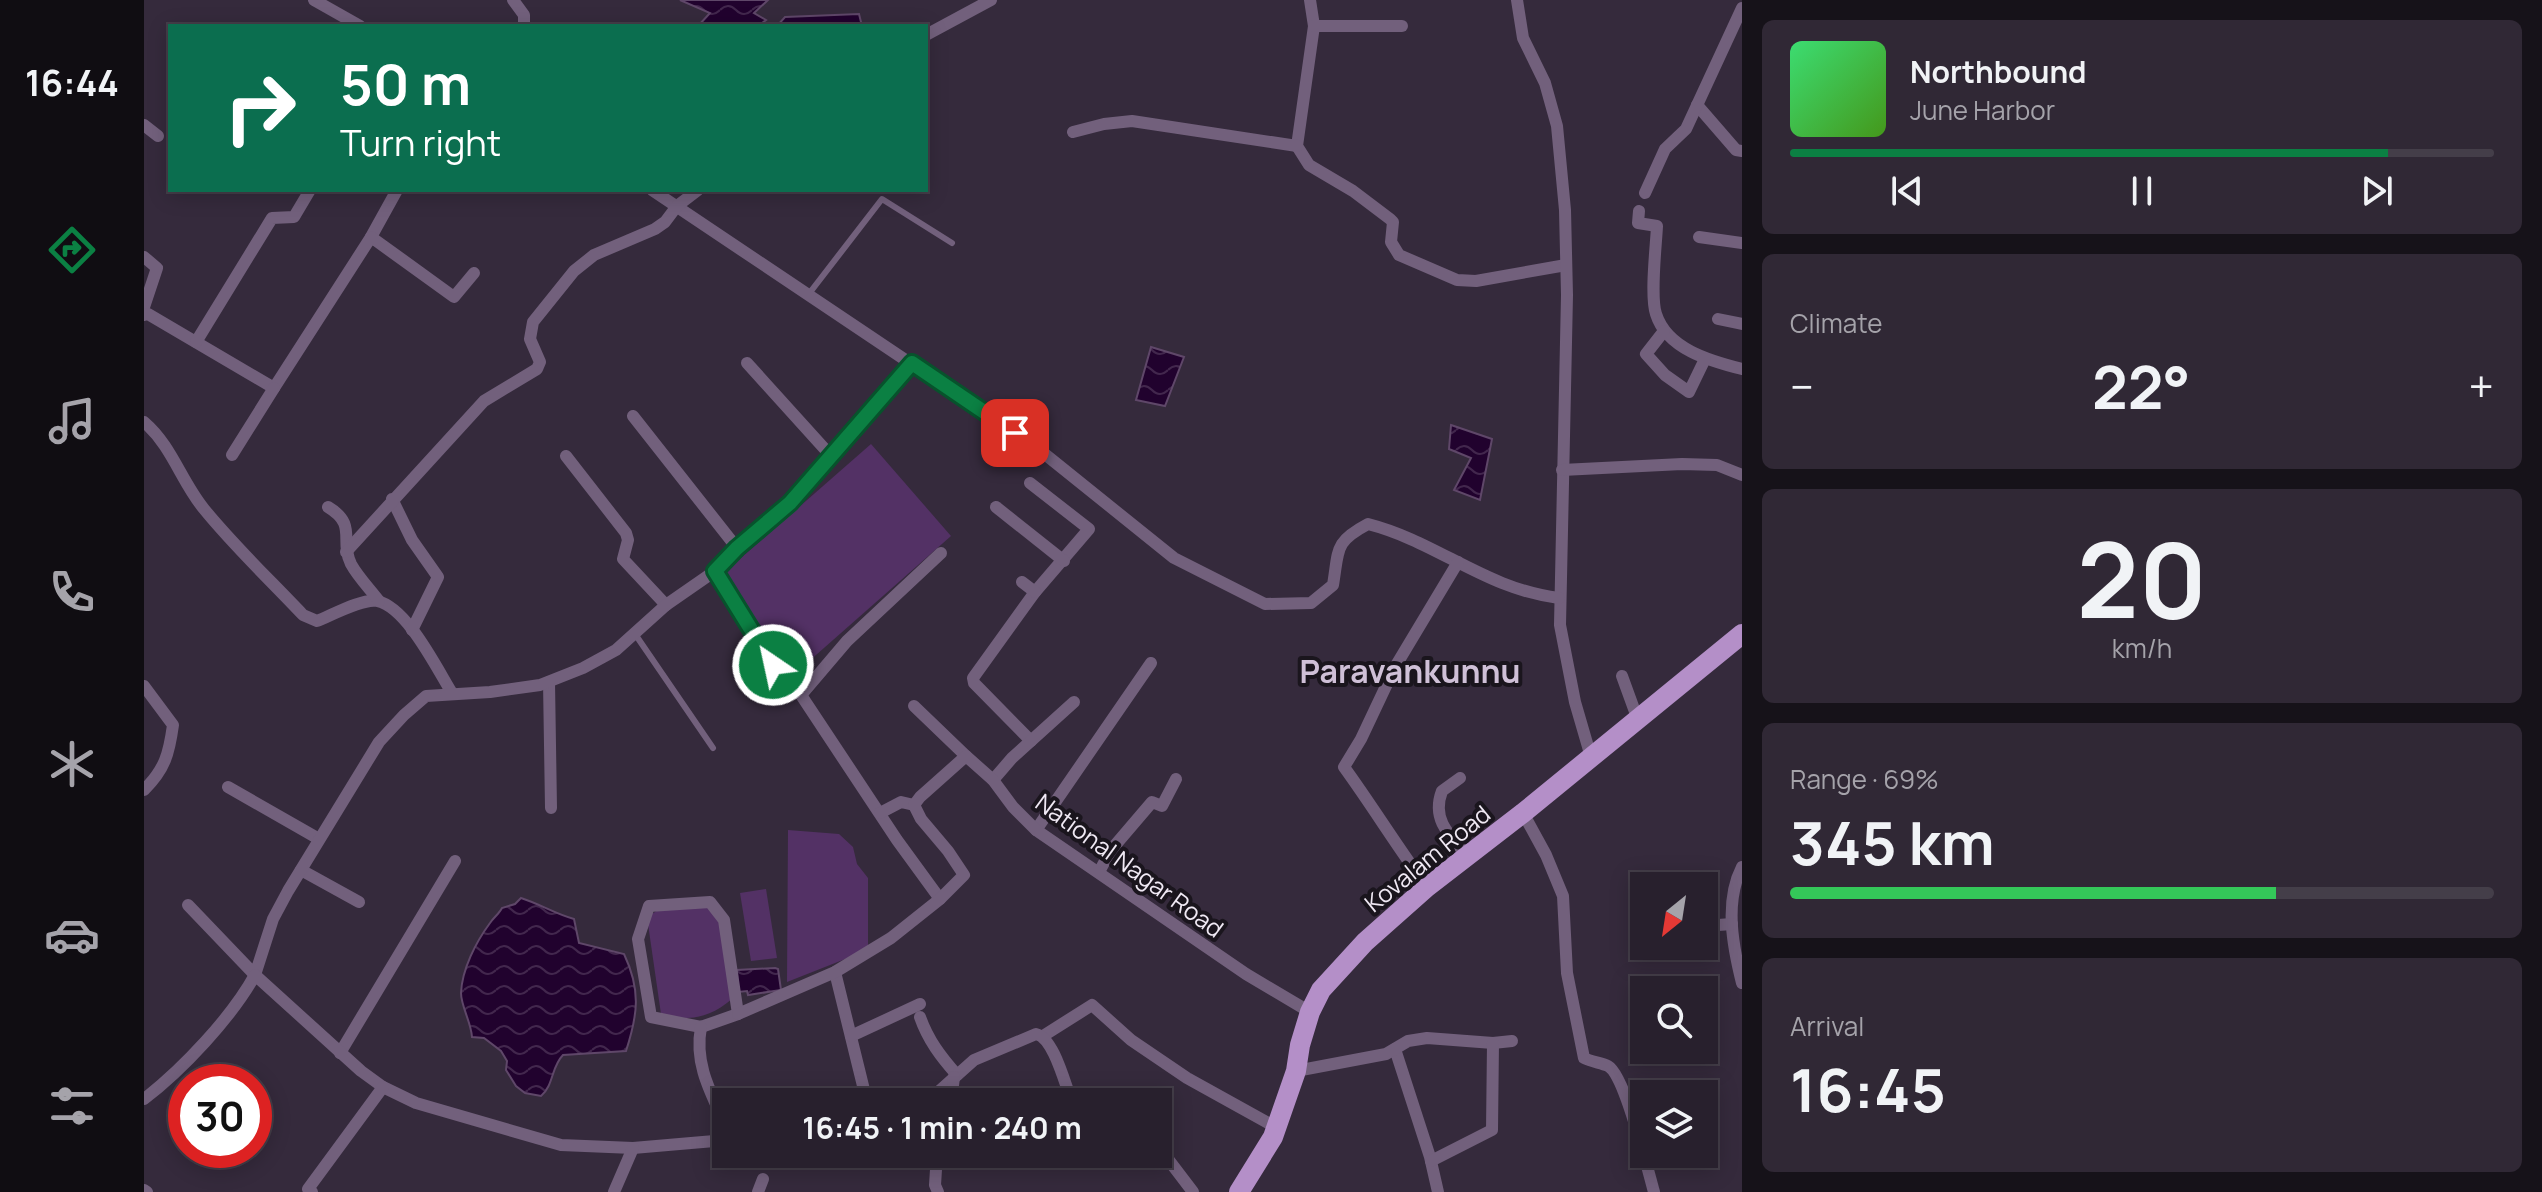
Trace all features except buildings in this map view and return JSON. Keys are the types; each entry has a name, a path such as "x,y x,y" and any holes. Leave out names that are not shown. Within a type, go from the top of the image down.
{"main road":[{"name":"Kovalam Road","path":"1239,1192 1277,1128 1296,1071 1310,1012 1321,990 1365,942 1427,887 1523,813 1742,634"}],"street":[{"path":"314,0 351,24"},
{"path":"513,0 524,15 524,24"},
{"path":"928,34 991,0"},
{"path":"1310,0 1314,26 1297,146 1309,165 1353,191 1393,222 1393,249 1413,263 1457,280 1476,281 1566,265"},
{"path":"1517,0 1523,38 1545,83 1557,126 1565,210 1566,265 1560,625 1573,691 1591,757"},
{"path":"1645,193 1665,149 1686,129 1742,8"},
{"path":"1314,26 1402,26"},
{"path":"1697,105 1736,150 1742,151"},
{"path":"1073,132 1132,121 1297,146"},
{"path":"144,125 158,136"},
{"path":"196,342 272,218 294,217 309,192"},
{"path":"232,455 371,237 396,192"},
{"path":"655,192 1041,451 1174,558 1265,604 1311,603 1333,585 1340,544 1349,534 1368,524 1391,530 1514,589 1559,598"},
{"path":"346,552 484,401 537,369 540,362 530,339 533,322 574,271 594,255 655,229 695,192"},
{"path":"1639,211 1638,223 1657,226 1655,311 1664,331 1705,359 1742,369"},
{"path":"371,237 454,297 474,273"},
{"path":"1699,237 1742,243"},
{"path":"144,257 157,268 144,307"},
{"path":"144,315 148,314 274,388"},
{"path":"1718,319 1742,324"},
{"path":"1664,331 1646,354 1665,375 1689,392 1705,359"},
{"path":"747,363 832,457"},
{"path":"144,1099 215,1030 244,995 255,975 273,919 319,839 388,733 426,696 490,692 549,682 616,650 666,605 715,571 790,503 912,363"},
{"path":"633,416 737,548"},
{"path":"144,422 161,436 185,483 204,509 303,615 317,621 367,601 379,601"},
{"path":"566,456 626,533 628,540 623,559 666,605"},
{"path":"1562,470 1682,464 1717,465 1742,475"},
{"path":"1030,483 1089,529 1035,592 973,678 974,683 1031,741"},
{"path":"392,499 412,540 438,577 412,630"},
{"path":"328,507 346,524 346,552 352,566 379,601 405,620 452,693"},
{"path":"996,507 1064,561"},
{"path":"801,695 847,641 941,553"},
{"path":"1427,887 1396,847 1344,767 1361,739 1395,667 1458,562"},
{"path":"715,571 773,665 801,695 940,899"},
{"path":"1022,582 1035,592"},
{"path":"1036,830 1151,663"},
{"path":"1622,676 1638,720"},
{"path":"549,682 551,808"},
{"path":"144,686 173,725 170,752 157,776 144,790"},
{"path":"993,780 1012,758 1074,702"},
{"name":"National Nagar Road","path":"914,706 993,780 1013,807 1036,830 1234,966 1310,1012"},
{"path":"914,805 966,756"},
{"path":"1460,778 1447,785 1439,796 1440,822 1468,856"},
{"path":"1099,872 1111,850 1152,802 1162,806 1176,779"},
{"path":"228,787 319,839"},
{"path":"880,813 901,802 914,805"},
{"path":"738,1014 724,920 710,902 649,906 638,939 651,1017 701,1027 738,1014 835,972 891,938 940,899 964,875 921,819 914,805"},
{"path":"1523,813 1546,855 1563,896 1567,973 1584,1058 1608,1066 1615,1073 1629,1107 1654,1192"},
{"path":"340,1053 455,861"},
{"path":"1742,867 1732,907 1733,949 1742,983"},
{"path":"301,870 359,902"},
{"path":"188,905 255,975 340,1053 383,1087 416,1103 561,1145 633,1148 712,1141"},
{"path":"1718,925 1732,924"},
{"path":"835,972 864,1088"},
{"path":"1043,1036 1092,1005 1131,1040 1176,1071 1277,1128"},
{"path":"851,1036 920,1011 939,1055 956,1076 954,1088"},
{"path":"701,1027 698,1044 701,1072 712,1096"},
{"path":"943,1088 985,1055 1036,1034 1043,1036 1052,1050 1067,1088"},
{"path":"1296,1071 1386,1054 1408,1041 1427,1038 1493,1043 1512,1041"},
{"path":"1431,1161 1492,1130 1493,1043"},
{"path":"1395,1049 1438,1192"},
{"path":"312,1192 308,1189 383,1087"},
{"path":"614,1192 633,1148"},
{"path":"1172,1164 1193,1192"},
{"path":"936,1168 935,1185 938,1192"},
{"path":"758,1192 763,1179"}],"lane":[{"path":"808,295 882,199 952,243"},
{"path":"635,634 713,748"}],"shaded area":[{"path":"871,444 951,536 799,670 718,578"},
{"path":"788,830 839,834 853,847 857,864 868,878 868,950 787,982"},
{"path":"766,889 777,958 751,961 740,893"},
{"path":"701,905 719,913 732,999 699,1017 681,1018 661,1014 647,917 663,907"}],"water":[{"path":"680,0 768,0 754,13 766,20 761,24 700,24 710,13"},
{"path":"859,14 862,24 779,24 785,17"},
{"path":"1151,347 1184,357 1165,406 1136,400"},
{"path":"1451,425 1492,439 1480,500 1454,490 1471,458 1449,449"},
{"path":"521,898 574,919 579,943 624,954 635,991 635,1014 626,1051 563,1055 541,1096 525,1093 516,1086 506,1070 507,1061 501,1051 484,1038 472,1037 461,998 464,975 480,939 502,908 515,904"},
{"path":"778,969 781,990 748,995 747,991 738,992 737,970"}],"district":[{"name":"Paravankunnu","path":"1410,671"}],"route":[{"path":"773,665 715,571 790,503 912,363 1015,433"}]}
